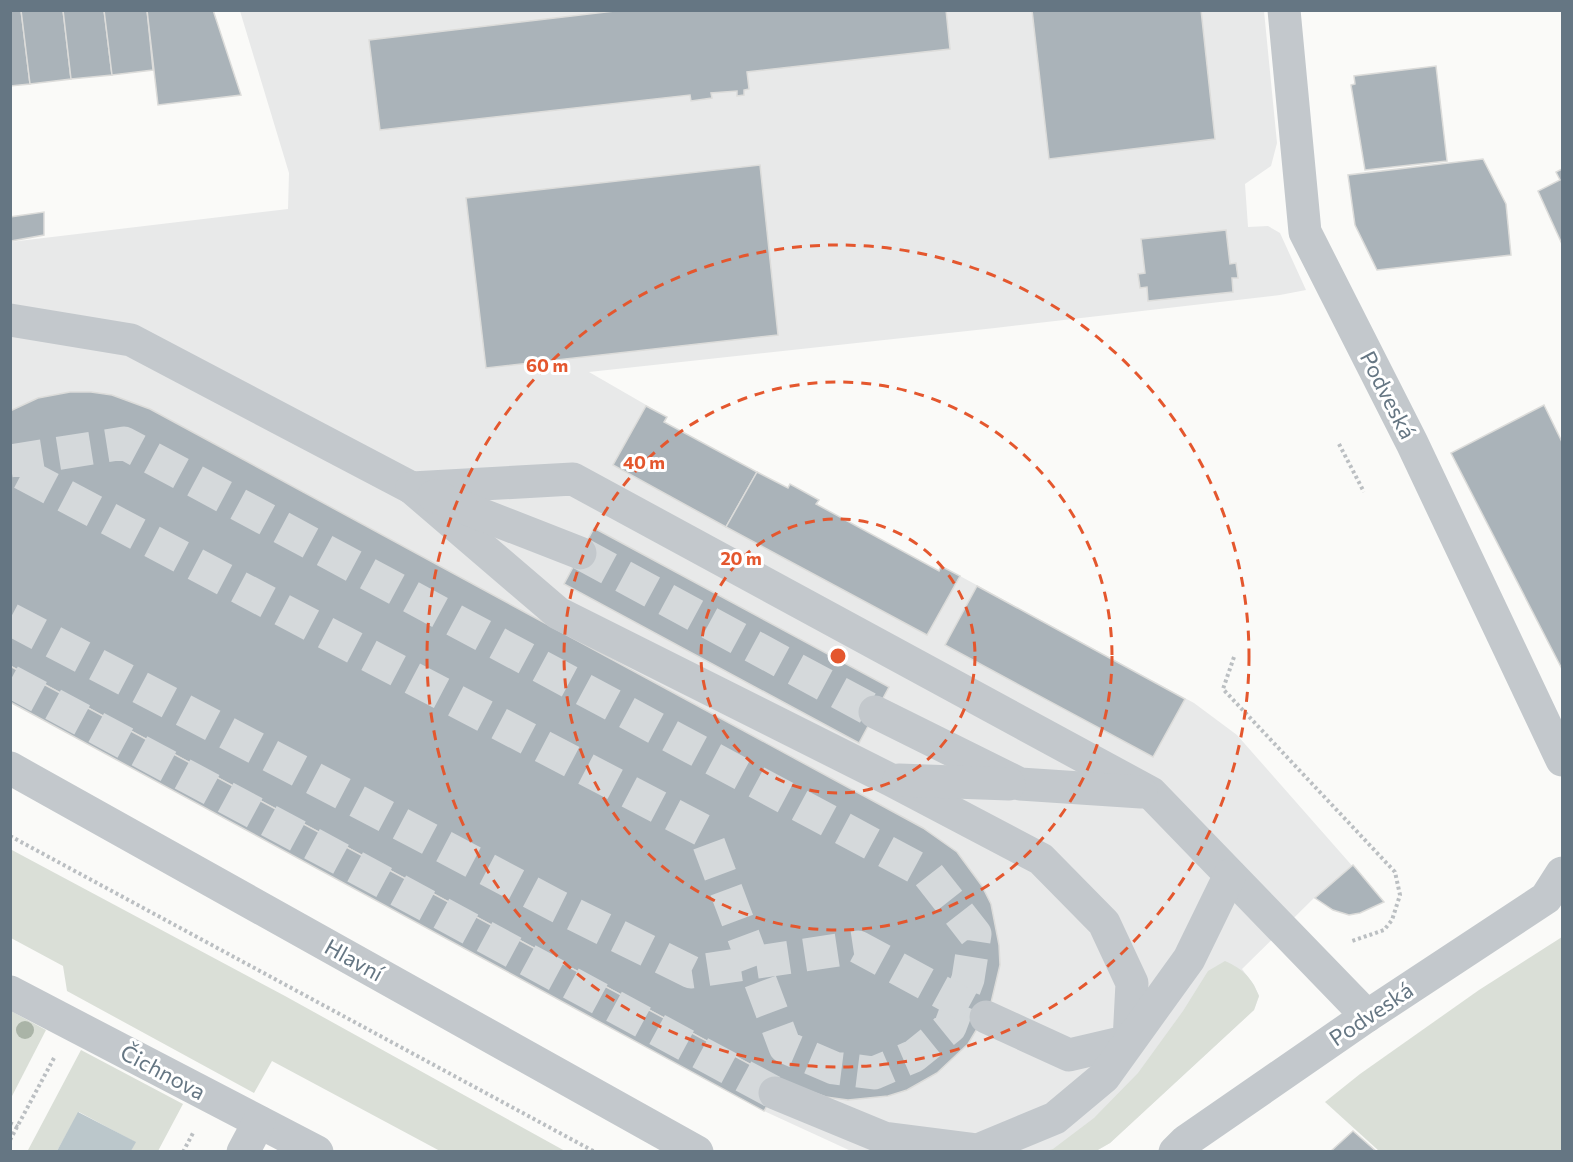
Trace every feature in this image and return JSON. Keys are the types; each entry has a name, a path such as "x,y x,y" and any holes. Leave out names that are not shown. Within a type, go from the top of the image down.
{"street":[{"name":"Podveská","path":"1284,10 1305,232 1412,443 1563,760"},
{"path":"10,320 131,340 412,488 580,553"},
{"path":"412,488 573,478 1151,793 1367,1016"},
{"path":"412,488 558,613 891,780 1041,859 1104,923 1132,983 1129,1041"},
{"path":"875,712 1020,784"},
{"name":"Hlavní","path":"10,768 697,1152"},
{"path":"891,780 1020,784 1151,793"},
{"name":"Podveská","path":"1175,1152 1186,1141 1206,1138 1367,1016 1546,898 1563,873"},
{"path":"774,1093 884,1138 978,1150 1055,1118 1104,1077 1189,959 1230,874"},
{"name":"Čichnova","path":"10,992 317,1152"},
{"path":"986,1017 1069,1055 1129,1041"},
{"path":"243,1152 258,1122"}],"path":[{"path":"1339,444 1364,492"},
{"path":"1234,657 1223,689 1395,872 1400,895 1392,920 1384,930 1348,942"},
{"path":"10,836 595,1152"},
{"path":"10,1140 59,1049"},
{"path":"10,1123 18,1127"}],"shaded area":[{"path":"240,11 1264,11 1277,143 1271,166 1245,184 1248,227 1268,226 1280,233 1306,290 1280,295 995,328 589,372 667,417 665,422 787,488 790,484 819,500 817,505 938,571 941,566 1194,703 1237,735 1384,902 1360,913 1349,915 1333,910 1314,898 1242,969 1259,996 1254,1010 1110,1143 1096,1151 851,1151 764,1111 11,702 10,242 288,209 289,173"},
{"path":"10,849 285,996 565,1151 440,1151 272,1061 254,1093 67,991 63,966 11,938"},
{"path":"1562,937 1562,1151 1379,1151 1325,1102 1360,1074 1479,990"},
{"path":"1225,961 1242,971 1253,984 1259,996 1254,1010 1110,1143 1096,1151 1046,1151 1053,1149 1094,1118 1138,1073 1183,1011 1208,971"},
{"path":"11,1011 46,1030 11,1098"},
{"path":"81,1050 183,1104 158,1151 131,1151 135,1142 79,1112 57,1151 27,1152"},
{"path":"78,1112 136,1142 131,1151 57,1151"}],"building":[{"path":"10,10 21,10 30,84 10,86"},
{"path":"21,10 63,10 71,79 30,84"},
{"path":"63,10 104,10 112,75 71,79"},
{"path":"104,10 147,10 153,70 112,75"},
{"path":"147,10 213,10 241,95 158,105"},
{"path":"623,10 946,10 950,49 747,72 749,89 744,90 744,95 737,96 737,91 711,93 712,98 691,101 690,95 380,130 369,40"},
{"path":"1032,10 1201,10 1215,139 1049,159"},
{"path":"1436,66 1447,161 1365,170 1351,85 1355,84 1354,76"},
{"path":"1483,159 1506,204 1511,255 1377,270 1355,225 1348,175"},
{"path":"760,165 778,335 486,368 466,198"},
{"path":"1562,169 1562,244 1538,191 1560,180 1556,172"},
{"path":"44,212 44,235 11,241 10,217"},
{"path":"1226,230 1230,264 1236,263 1238,278 1232,278 1233,292 1148,301 1147,287 1140,288 1138,274 1145,273 1141,239"},
{"path":"70,392 112,395 150,409 923,828 957,852 982,886 991,904 999,945 1000,965 990,1007 968,1044 937,1073 907,1090 888,1096 848,1100 826,1097 781,1081 10,666 10,411 38,398"},
{"path":"1544,405 1562,442 1562,669 1451,453"},
{"path":"646,406 667,417 664,422 757,472 726,527 613,465"},
{"path":"757,472 788,488 790,484 819,500 816,504 939,571 941,566 960,576 927,635 726,527"},
{"path":"594,528 889,687 859,743 564,584"},
{"path":"977,586 1185,699 1153,757 945,645"},
{"path":"10,666 781,1081 764,1111 10,702"},
{"path":"1353,865 1384,902 1360,913 1349,915 1333,910 1315,898"},
{"path":"1353,1131 1377,1152 1330,1152"}],"tunnel":[{"path":"10,461 124,443 928,874 975,934 968,979 950,1027 914,1056 874,1073 834,1068 785,1047 704,831 10,467"},
{"path":"580,553 875,712"},
{"path":"10,619 555,905 691,972 858,947 978,1012"},
{"path":"10,681 775,1093"}]}
